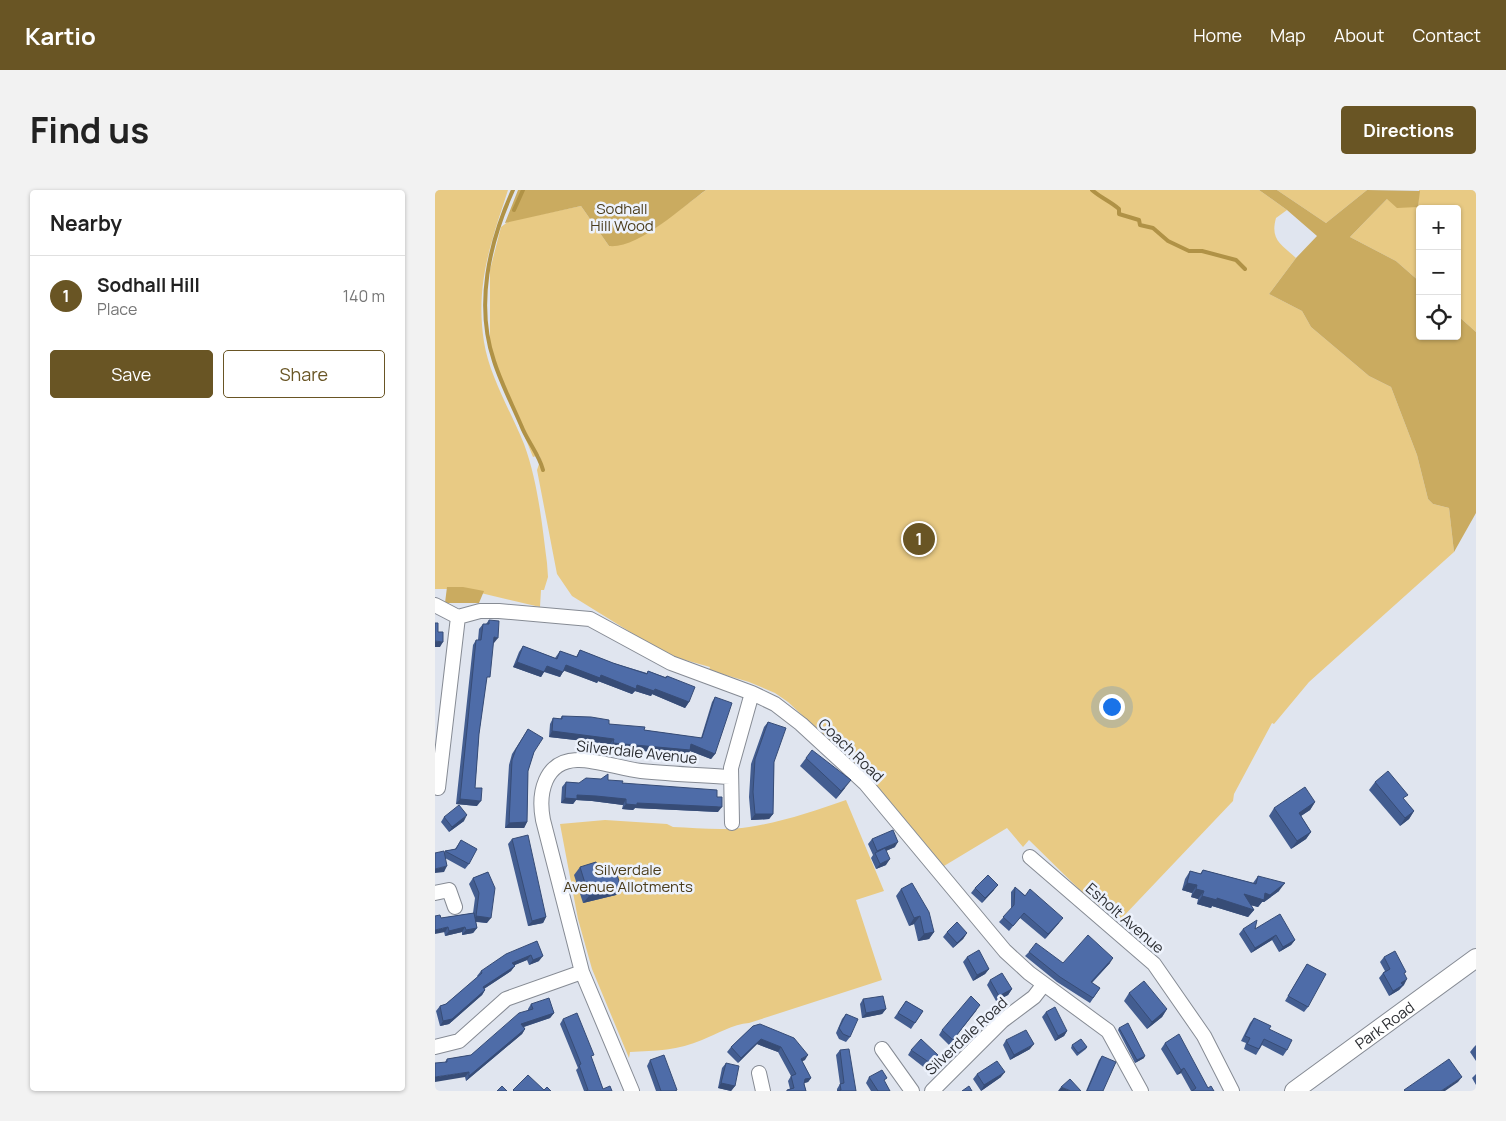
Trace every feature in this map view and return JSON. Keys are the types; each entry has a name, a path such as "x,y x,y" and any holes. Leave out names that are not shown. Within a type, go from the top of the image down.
{"main road":[{"name":"Park Road","path":"1293,1091 1476,958"}],"street":[{"path":"435,604 458,617 440,714 438,788"},
{"name":"Coach Road","path":"458,617 480,611 499,611 590,619 685,669 752,693 775,704 801,724 865,783 1005,952 1044,984 1108,1031 1141,1091"},
{"path":"732,823 729,777 735,748 752,693"},
{"name":"Silverdale Avenue","path":"631,1091 582,972 542,814 542,789 548,774 561,764 577,760 640,771 729,777"},
{"name":"Esholt Avenue","path":"1031,857 1154,964 1204,1036 1232,1091"},
{"path":"435,893 449,890 455,908"},
{"path":"435,1047 459,1041 507,999 582,972"},
{"name":"Silverdale Road","path":"932,1091 998,1024 1034,997 1044,984"},
{"path":"882,1049 912,1091"},
{"path":"759,1073 763,1091"}],"green space":[{"path":"435,190 508,190 486,264 483,282 482,321 487,355 501,393 524,444 536,488 548,577 544,590 541,590 540,607 464,589 435,589"},
{"name":"Sodhall Hill Wood","path":"518,190 706,190 646,234 621,245 609,246 581,206 505,223"},
{"path":"706,190 1259,190 1287,210 1276,218 1274,232 1281,245 1296,258 1269,294 1302,311 1311,327 1369,376 1391,387 1417,455 1428,499 1433,504 1449,508 1454,552 1309,682 1274,724 1272,723 1234,794 1233,801 1119,921 1080,890 1029,840 1023,847 1007,828 944,866 873,781 788,702 775,693 749,682 709,670 710,667 678,658 656,648 572,596 557,574 537,470 542,462 539,455 533,457 494,361 490,342 490,270 501,227 509,221 581,206 609,246 658,226"},
{"path":"1259,190 1277,190 1326,223 1367,190 1420,191 1418,205 1416,205 1416,207 1397,208 1387,199 1350,237 1396,261 1416,278 1416,340 1461,340 1461,319 1476,332 1476,513 1454,552 1449,508 1433,504 1428,499 1417,455 1391,387 1369,376 1311,327 1302,311 1269,294 1296,258 1317,236 1287,210"},
{"path":"1277,190 1367,190 1326,223"},
{"path":"1419,190 1476,190 1476,332 1461,319 1461,205 1418,205"},
{"path":"1387,199 1416,206 1416,278 1396,261 1350,237"},
{"path":"447,587 463,587 484,591 479,603 445,603"},
{"name":"Silverdale Avenue Allotments","path":"846,800 884,891 856,900 882,980 749,1023 737,1025 685,1046 630,1052 629,1058 592,969 578,919 560,824 605,820 667,824 673,827 730,829 761,825 786,819"}],"building":[{"path":"489,620 499,621 498,638 494,637 490,677 487,677 479,734 475,788 482,788 481,801 460,799 476,640 481,640 483,624 489,624"},
{"path":"435,623 438,623 438,632 443,632 443,642 435,641"},
{"path":"523,646 557,659 560,651 577,657 580,650 647,674 648,671 666,678 667,676 695,687 689,702 655,689 654,691 637,685 636,689 601,675 600,678 566,665 563,672 547,666 544,672 517,662"},
{"path":"715,697 732,703 715,754 691,744 690,750 613,743 614,739 552,731 553,718 562,719 562,716 591,717 609,720 609,724 645,727 644,730 702,738"},
{"path":"768,722 786,728 774,762 773,814 755,814 753,792 755,759"},
{"path":"528,729 543,738 534,752 528,771 527,822 509,823 512,760"},
{"path":"812,750 851,780 841,791 806,758"},
{"path":"1388,771 1408,795 1403,798 1414,811 1405,818 1375,782"},
{"path":"608,774 608,780 623,781 622,783 717,790 717,797 722,797 722,807 637,803 637,805 626,804 626,799 596,796 577,795 577,799 565,798 566,782 579,783 586,778 601,779"},
{"path":"1305,787 1315,802 1299,813 1311,832 1297,841 1274,808"},
{"path":"459,805 467,815 452,827 444,817"},
{"path":"893,830 898,842 877,851 872,839"},
{"path":"528,835 546,917 532,921 512,839"},
{"path":"461,840 477,849 469,864 445,851 456,849"},
{"path":"885,848 890,859 880,864 875,853"},
{"path":"444,851 447,866 435,869 435,853"},
{"path":"596,862 600,875 616,871 621,888 589,896 580,867"},
{"path":"1203,870 1256,884 1258,876 1285,883 1270,895 1265,893 1264,900 1244,894 1254,910 1217,898 1217,900 1202,896 1204,891 1196,889 1197,885 1187,883 1190,871 1201,874"},
{"path":"488,872 495,888 491,918 476,916 479,893 473,878"},
{"path":"988,875 998,885 985,898 975,888"},
{"path":"912,883 929,912 934,932 924,934 920,916 914,918 901,889"},
{"path":"1015,887 1025,896 1030,889 1063,918 1048,934 1024,913 1013,926 1003,917 1014,905"},
{"path":"474,913 477,928 466,930 465,927 449,931 448,927 435,930 435,916 440,915 441,918"},
{"path":"1280,914 1295,940 1283,947 1276,935 1255,948 1243,929 1257,920 1255,929"},
{"path":"957,922 967,933 957,943 947,932"},
{"path":"1088,935 1113,958 1091,982 1100,988 1093,998 1060,977 1029,952 1036,943 1063,963"},
{"path":"537,941 543,956 533,960 531,955 512,963 515,966 483,987 485,990 452,1019 443,1021 440,1006 446,1004 482,973 481,971 506,954"},
{"path":"979,950 989,969 977,975 967,957"},
{"path":"1395,951 1406,972 1404,973 1407,979 1401,983 1403,985 1393,991 1383,973 1390,969 1384,957"},
{"path":"1307,964 1326,974 1308,1007 1288,996"},
{"path":"1002,973 1012,989 999,996 990,980"},
{"path":"1144,981 1167,1009 1152,1022 1129,993"},
{"path":"883,996 886,1009 866,1013 863,999"},
{"path":"971,996 980,1005 953,1040 942,1030"},
{"path":"549,998 554,1013 521,1024 525,1029 469,1076 469,1072 435,1077 435,1063 447,1062 447,1059 471,1055 519,1013 533,1009 531,1004"},
{"path":"906,1001 923,1011 915,1023 898,1013"},
{"path":"1055,1007 1067,1031 1058,1036 1046,1012"},
{"path":"577,1013 594,1055 591,1056 603,1089 610,1086 612,1091 586,1091 588,1090 579,1065 581,1064 563,1019"},
{"path":"846,1014 858,1019 850,1037 843,1034 839,1028"},
{"path":"1254,1018 1271,1026 1269,1029 1292,1040 1287,1050 1264,1039 1259,1049 1247,1044 1250,1038 1245,1036"},
{"path":"1128,1023 1145,1056 1137,1060 1119,1028"},
{"path":"760,1024 794,1038 808,1055 801,1059 811,1078 805,1079 806,1091 787,1091 794,1088 791,1076 796,1074 781,1047 761,1039 741,1058 731,1047 753,1026"},
{"path":"1026,1030 1034,1044 1014,1055 1006,1040"},
{"path":"1179,1034 1208,1088 1211,1086 1214,1091 1192,1091 1196,1088 1184,1068 1181,1070 1165,1043"},
{"path":"921,1039 938,1055 930,1063 911,1050"},
{"path":"1081,1039 1087,1047 1078,1053 1072,1045"},
{"path":"849,1049 856,1091 837,1091 841,1090 840,1084 844,1083 840,1050"},
{"path":"664,1055 677,1090 675,1091 661,1091 650,1060"},
{"path":"1102,1056 1116,1062 1103,1091 1087,1091"},
{"path":"1449,1059 1462,1077 1441,1091 1404,1090"},
{"path":"997,1061 1005,1072 984,1085 977,1074"},
{"path":"726,1063 739,1066 735,1086 721,1083"},
{"path":"882,1070 887,1078 884,1080 890,1091 878,1091 869,1077"},
{"path":"528,1075 544,1090 547,1087 551,1091 514,1091"},
{"path":"1070,1079 1081,1091 1071,1091 1061,1087"},
{"path":"502,1086 507,1091 497,1091"},
{"path":"969,1086 972,1091 962,1091"}],"waterway":[{"path":"513,190 497,231 487,274 485,296 488,340 503,385 543,470"},
{"path":"514,210 523,190"},
{"path":"1092,190 1119,209 1119,214 1139,220 1140,225 1153,228 1168,241 1189,251 1202,251 1236,260 1245,269"}],"place":[{"name":"Sodhall Hill","path":"919,539"}]}
